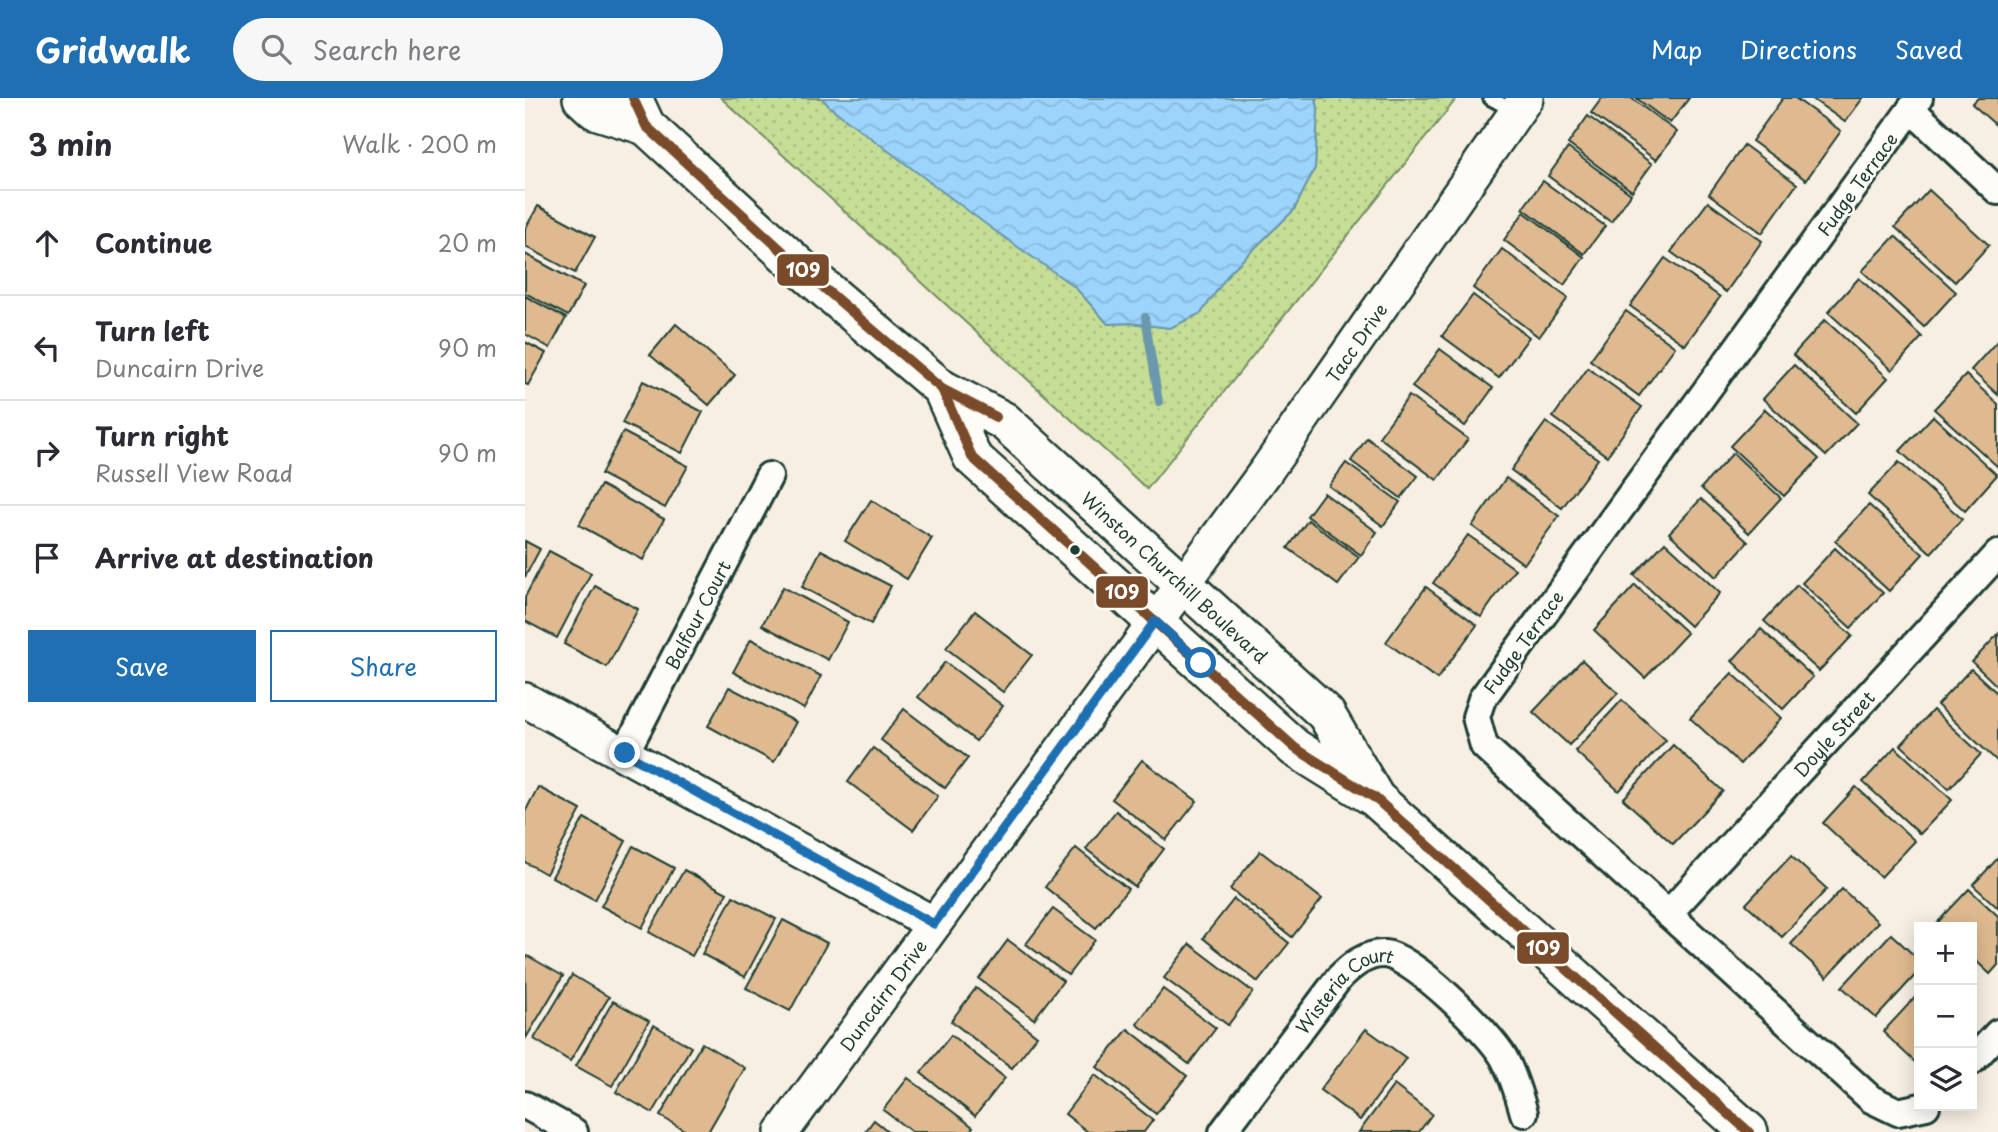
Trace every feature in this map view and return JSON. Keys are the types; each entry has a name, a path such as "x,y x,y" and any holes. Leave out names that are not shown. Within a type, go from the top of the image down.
{"main road":[{"name":"Winston Churchill Boulevard","path":"582,98 595,110 639,112 803,270 942,389 1004,421 1326,713 1375,798"},
{"name":"Winston Churchill Boulevard","path":"942,389 972,457 1295,748 1375,798 1749,1132"}],"street":[{"name":"Tacc Drive","path":"1155,621 1281,449 1511,103"},
{"name":"Fudge Terrace","path":"1914,1109 1898,1112 1871,1099 1484,747 1476,717 1482,699 1915,104 1998,191"},
{"name":"Balfour Court","path":"625,753 769,476"},
{"name":"Doyle Street","path":"1668,914 1998,554"},
{"name":"Duncairn Drive","path":"782,1132 1155,621"},
{"path":"525,700 934,924"},
{"name":"Wisteria Court","path":"1223,1132 1339,978 1353,964 1367,957 1383,954 1399,958 1414,968 1483,1029 1504,1057 1524,1113"},
{"path":"1977,1056 1998,1033"},
{"path":"525,1105 574,1132"}],"green space":[{"path":"721,98 822,98 830,107 1075,287 1108,324 1131,323 1170,328 1201,313 1230,272 1294,210 1315,168 1318,109 1316,98 1457,98 1147,489"}],"water":[{"path":"822,98 1316,98 1318,109 1315,168 1294,210 1230,272 1201,313 1170,328 1131,323 1108,324 1075,287 991,228 830,107"}],"building":[{"path":"1602,98 1631,98 1677,132 1656,160 1591,113"},
{"path":"1636,98 1689,98 1670,123"},
{"path":"1783,98 1795,98 1841,131 1806,180 1752,141"},
{"path":"1811,98 1863,98 1845,122"},
{"path":"1978,98 1998,98 1998,127 1972,104"},
{"path":"1588,116 1652,164 1632,191 1568,144"},
{"path":"1744,145 1797,184 1762,233 1709,194"},
{"path":"1568,148 1631,194 1611,222 1548,176"},
{"path":"1543,181 1605,226 1584,254 1523,208"},
{"path":"1929,190 1989,245 1955,282 1895,227"},
{"path":"1708,202 1762,241 1726,292 1671,252"},
{"path":"538,206 595,237 575,273 525,246 525,229"},
{"path":"1524,212 1584,257 1564,285 1504,240"},
{"path":"1895,236 1956,292 1924,327 1862,271"},
{"path":"1502,249 1568,298 1539,337 1473,288"},
{"path":"525,254 584,286 568,316 525,293"},
{"path":"1665,258 1720,297 1685,345 1630,306"},
{"path":"1859,278 1922,337 1892,370 1828,312"},
{"path":"1473,295 1529,337 1499,378 1442,336"},
{"path":"525,296 566,318 550,348 525,334"},
{"path":"1626,311 1675,347 1639,396 1590,360"},
{"path":"1825,320 1888,378 1856,413 1793,355"},
{"path":"676,324 735,375 709,405 650,355"},
{"path":"1998,340 1998,395 1971,370"},
{"path":"525,342 546,353 528,385 525,384"},
{"path":"1440,349 1493,388 1465,426 1412,387"},
{"path":"1794,365 1857,423 1826,456 1763,399"},
{"path":"1588,368 1642,407 1607,456 1553,417"},
{"path":"1966,375 1998,404 1998,467 1934,409"},
{"path":"643,381 703,412 682,453 622,423"},
{"path":"1409,396 1468,439 1437,480 1379,437"},
{"path":"1765,409 1819,459 1784,496 1730,446"},
{"path":"1933,416 1997,475 1965,511 1900,451"},
{"path":"1546,422 1598,459 1562,508 1511,470"},
{"path":"623,432 688,466 665,508 601,474"},
{"path":"1367,438 1418,476 1401,498 1351,461"},
{"path":"1733,453 1781,498 1749,533 1701,488"},
{"path":"1899,462 1962,519 1931,553 1868,495"},
{"path":"1346,463 1400,502 1383,526 1329,486"},
{"path":"1506,478 1559,516 1524,564 1472,526"},
{"path":"601,485 664,519 643,560 579,525"},
{"path":"1324,493 1377,532 1361,555 1307,516"},
{"path":"1701,499 1748,542 1716,577 1669,533"},
{"path":"871,500 932,538 907,579 845,541"},
{"path":"1869,505 1923,554 1889,591 1835,541"},
{"path":"1308,520 1359,557 1338,585 1288,548"},
{"path":"1468,535 1515,569 1481,617 1433,583"},
{"path":"525,541 540,549 525,577"},
{"path":"1665,542 1720,593 1690,626 1634,575"},
{"path":"1835,548 1883,593 1851,628 1802,583"},
{"path":"821,550 891,586 871,624 802,587"},
{"path":"549,551 591,573 557,638 525,621 525,597"},
{"path":"1635,585 1687,633 1645,678 1594,630"},
{"path":"1797,585 1852,636 1819,671 1764,621"},
{"path":"595,586 638,609 607,667 564,644"},
{"path":"783,587 848,622 828,660 762,625"},
{"path":"1426,587 1477,625 1437,679 1386,642"},
{"path":"975,611 1032,655 1003,692 946,648"},
{"path":"1761,629 1813,677 1783,709 1732,661"},
{"path":"1998,634 1998,687 1972,662"},
{"path":"751,639 821,676 804,709 733,672"},
{"path":"1582,660 1618,693 1569,745 1533,712"},
{"path":"945,662 1003,706 976,741 918,697"},
{"path":"1971,669 1998,694 1998,762 1937,705"},
{"path":"1732,673 1781,718 1740,764 1690,718"},
{"path":"729,687 796,722 774,762 708,726"},
{"path":"1622,700 1666,740 1619,791 1575,751"},
{"path":"904,709 968,758 945,788 881,740"},
{"path":"1933,710 1981,754 1949,789 1901,745"},
{"path":"1673,745 1723,791 1673,844 1623,799"},
{"path":"1895,747 1952,800 1920,834 1863,782"},
{"path":"873,748 938,796 913,830 848,782"},
{"path":"1142,760 1197,801 1166,840 1112,799"},
{"path":"538,787 581,810 546,874 525,862 525,812"},
{"path":"1856,787 1915,841 1881,877 1823,823"},
{"path":"1116,811 1164,849 1135,887 1086,849"},
{"path":"584,818 626,841 595,900 552,877"},
{"path":"633,846 674,868 642,928 601,906"},
{"path":"1076,848 1128,889 1096,928 1045,887"},
{"path":"1260,851 1322,899 1292,937 1230,889"},
{"path":"1791,856 1827,889 1782,937 1746,904"},
{"path":"1998,858 1998,908 1973,885"},
{"path":"684,870 727,893 692,956 649,932"},
{"path":"1842,889 1878,922 1827,977 1791,944"},
{"path":"1969,889 1998,916 1998,965 1990,974 1977,962 1977,922 1938,922"},
{"path":"733,896 776,919 745,977 702,954"},
{"path":"1234,899 1289,943 1258,982 1203,938"},
{"path":"1053,909 1095,940 1068,975 1026,944"},
{"path":"783,920 827,943 790,1011 746,988"},
{"path":"1891,934 1914,955 1914,976 1876,1018 1842,987"},
{"path":"1008,940 1063,981 1034,1019 979,979"},
{"path":"1190,944 1253,992 1228,1025 1164,978"},
{"path":"528,956 563,976 526,1038 525,960"},
{"path":"572,975 609,997 570,1061 534,1039"},
{"path":"976,988 1037,1036 1012,1068 951,1021"},
{"path":"1163,989 1216,1028 1189,1064 1137,1024"},
{"path":"1914,998 1914,1061 1883,1032"},
{"path":"613,1001 649,1021 612,1086 576,1066"},
{"path":"654,1025 691,1047 653,1113 616,1092"},
{"path":"1128,1029 1187,1076 1156,1114 1097,1067"},
{"path":"1366,1029 1406,1058 1360,1120 1320,1090"},
{"path":"951,1035 1005,1078 975,1116 921,1073"},
{"path":"702,1043 745,1068 708,1132 688,1132 660,1116"},
{"path":"1095,1075 1153,1120 1144,1132 1088,1132 1065,1114"},
{"path":"908,1078 973,1127 969,1132 912,1132 883,1110"},
{"path":"1394,1085 1432,1114 1419,1132 1359,1132"},
{"path":"874,1120 889,1132 865,1132"}],"waterway":[{"path":"1145,317 1159,402"}],"transit line":[{"name":"109","path":"633,98 646,126 803,270 942,389 996,417"},
{"name":"109","path":"942,389 972,457 1295,748 1375,798 1749,1132"}],"route":[{"path":"625,753 934,924 1155,621 1201,663"}]}
